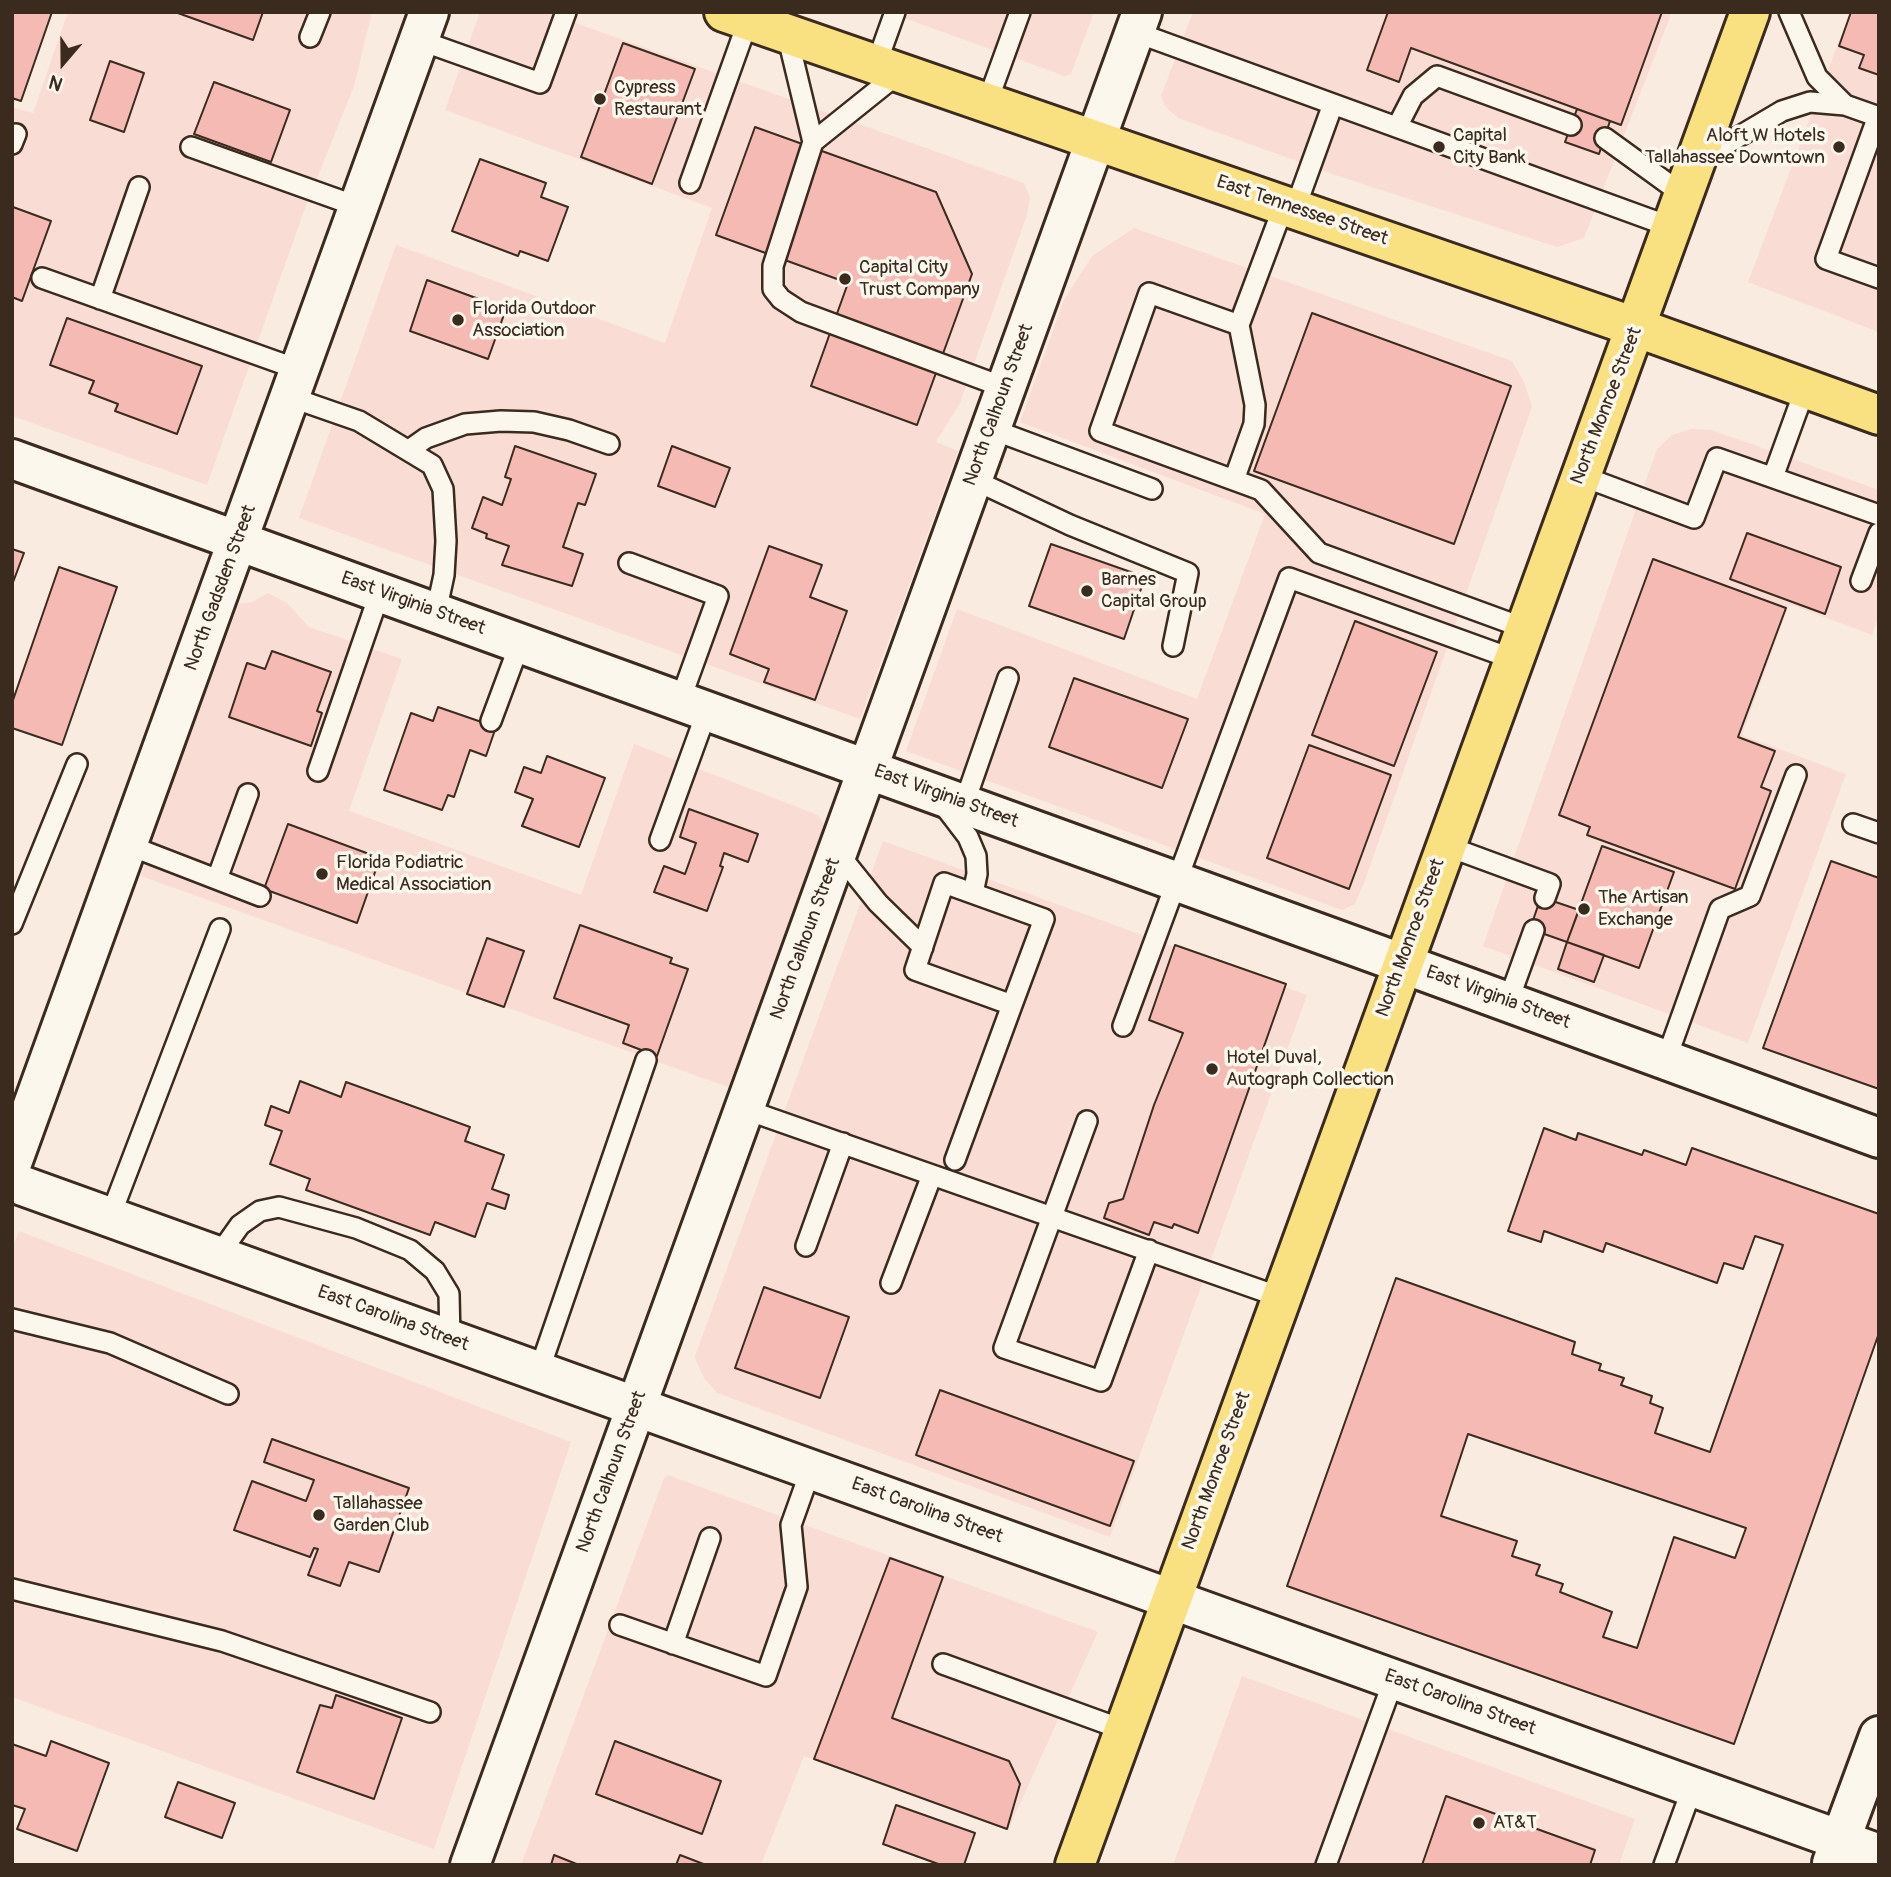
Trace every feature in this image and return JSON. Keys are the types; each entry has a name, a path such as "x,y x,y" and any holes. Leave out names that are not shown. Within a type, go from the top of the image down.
{"main road":[{"name":"North Monroe Street","path":"1075,1865 1444,845 1580,475 1638,328 1751,12"},
{"name":"East Tennessee Street","path":"758,21 887,69 1638,328 1879,415"}],"street":[{"name":"North Calhoun Street","path":"470,1865 1138,22"},
{"name":"North Gadsden Street","path":"12,1163 424,26"},
{"name":"East Virginia Street","path":"12,458 1879,1138"},
{"name":"East Carolina Street","path":"12,1182 1693,1786 1836,1852 1879,1854"},
{"path":"1836,1852 1879,1736"}],"lane":[{"path":"310,37 320,12"},
{"path":"424,26 541,83 566,12"},
{"path":"895,12 887,69 813,142 772,267 773,289 781,299 801,312 1006,388"},
{"path":"987,103 1020,12"},
{"path":"1789,12 1817,77 1845,104"},
{"path":"758,21 813,142"},
{"path":"690,184 758,21"},
{"path":"1138,22 1333,104 1397,127 1679,212"},
{"path":"1397,127 1413,96 1437,76 1571,125"},
{"path":"1698,160 1782,111 1810,102 1845,104 1878,117 1826,259 1879,278"},
{"path":"1234,480 1254,424 1255,405 1239,325 1333,104"},
{"path":"1605,138 1679,212"},
{"path":"191,147 359,207"},
{"path":"100,299 139,187"},
{"path":"42,278 100,299 295,383 432,465 443,489 444,575 436,612"},
{"path":"1239,325 1149,293 1100,431 1261,490 1319,553 1519,644"},
{"path":"1773,477 1805,388"},
{"path":"409,450 426,438 465,424 501,421 534,422 569,429 609,444"},
{"path":"991,429 1152,488"},
{"path":"1580,475 1694,518 1717,458 1879,515"},
{"path":"972,479 1070,526 1188,573 1173,646"},
{"path":"1861,581 1879,533"},
{"path":"629,563 718,596 660,840"},
{"path":"1123,1026 1289,578 1519,644"},
{"path":"318,771 380,592"},
{"path":"491,721 520,643"},
{"path":"973,893 977,874 976,856 950,799 1008,678"},
{"path":"12,924 77,764"},
{"path":"1666,1060 1720,909 1750,895 1796,775"},
{"path":"217,879 248,794"},
{"path":"1853,824 1879,833"},
{"path":"128,845 260,896"},
{"path":"1444,845 1550,884 1545,898"},
{"path":"837,852 878,903 923,947"},
{"path":"955,1160 1044,919 944,883 915,970 1012,1005"},
{"path":"110,1217 219,929"},
{"path":"1508,1002 1534,930"},
{"path":"539,1371 646,1060"},
{"path":"744,1109 1280,1297"},
{"path":"1087,1121 1004,1348 1101,1381 1149,1250"},
{"path":"806,1246 843,1143"},
{"path":"891,1283 932,1175"},
{"path":"218,1256 240,1225 260,1210 279,1207 356,1228 410,1250 435,1271 449,1294 450,1340"},
{"path":"12,1319 110,1343 228,1394"},
{"path":"620,1625 766,1676 797,1587 791,1525 811,1469"},
{"path":"673,1644 710,1538"},
{"path":"12,1589 222,1641 430,1712"},
{"path":"943,1664 1124,1730"},
{"path":"1326,1865 1394,1679"},
{"path":"1664,1865 1693,1786"}],"shaded area":[{"path":"68,12 372,12 354,86 304,211 207,485 12,416 12,107 33,113"},
{"path":"480,12 545,12 1024,183 1030,198 1027,215 960,403 936,442 958,451 860,719 299,518 396,245 665,343 712,208 445,110"},
{"path":"887,12 1094,12 1071,74 1065,76"},
{"name":"Capital City Bank","path":"1193,12 1672,12 1584,238 1557,247 1338,176 1178,118 1165,106 1161,96"},
{"name":"Aloft W Hotels Tallahassee Downtown","path":"1850,12 1879,12 1879,332 1748,282"},
{"path":"1134,228 1512,361 1524,382 1532,407 1364,883 1355,904 1342,910 906,751 957,609 1197,699 1265,514 1020,422 1064,300 1092,256"},
{"path":"1691,429 1712,430 1879,490 1879,616 1872,635 1789,604 1742,735 1846,774 1748,1043 1483,946 1657,449 1672,435"},
{"path":"268,593 287,603 309,627 402,659 349,811 581,895 634,744 818,815 829,833 736,1090 141,876 183,753 239,604 252,602"},
{"path":"883,841 1307,995 1110,1537 717,1393 704,1378 696,1361 695,1356"},
{"path":"19,1231 571,1442 434,1849 12,1697 12,1248"},
{"path":"668,1475 1098,1632 1008,1830 804,1756 761,1865 521,1865 664,1478"},
{"path":"1242,1676 1635,1819 1619,1865 1173,1865"}],"building":[{"path":"12,12 52,12 21,101 12,98"},
{"path":"175,12 263,12 253,40"},
{"path":"1388,12 1662,12 1621,125 1411,48 1399,82 1367,70"},
{"path":"1851,12 1879,12 1879,75 1859,68 1864,55 1839,46"},
{"path":"623,43 695,69 652,184 581,157"},
{"path":"110,61 144,73 124,132 90,120"},
{"path":"214,82 290,110 271,162 194,134"},
{"path":"1577,109 1610,121 1599,154 1565,142"},
{"path":"755,127 936,192 972,274 917,425 811,386 848,283 716,235"},
{"path":"480,159 546,183 541,197 568,207 548,261 520,251 518,256 452,231"},
{"path":"13,207 51,221 22,301 12,297"},
{"name":"Florida Outdoor Association","path":"427,280 506,309 488,359 410,331"},
{"path":"1312,313 1511,386 1454,544 1254,471"},
{"path":"67,318 202,366 177,434 115,411 118,404 89,393 94,381 50,365"},
{"path":"515,446 596,474 585,505 578,503 563,547 583,554 572,586 502,565 509,546 486,538 487,534 472,528 483,497 502,505 511,479 505,477"},
{"path":"672,446 730,468 715,507 658,486"},
{"path":"1747,533 1841,567 1825,614 1730,579"},
{"name":"Barnes Capital Group","path":"1051,544 1145,577 1124,639 1029,606"},
{"path":"769,546 822,565 810,597 847,611 815,700 764,682 769,669 730,654"},
{"path":"12,549 24,553 12,585"},
{"path":"1653,559 1786,608 1738,737 1775,751 1761,787 1771,791 1735,889 1587,835 1590,827 1559,815"},
{"path":"59,567 117,587 62,745 12,728 12,703"},
{"path":"1355,621 1437,652 1394,766 1312,735"},
{"path":"272,651 331,672 317,711 322,713 311,746 229,717 247,663 265,669"},
{"path":"1074,678 1188,719 1162,788 1049,747"},
{"path":"438,707 496,727 486,756 470,750 454,797 448,795 442,810 384,790 411,713 433,721"},
{"path":"1309,745 1391,775 1349,889 1267,858"},
{"path":"547,756 605,778 579,847 522,826 533,799 515,792 524,767 541,773"},
{"path":"689,809 758,834 748,862 724,853 720,866 723,867 707,911 654,892 664,866 685,874 696,843 680,837"},
{"name":"Florida Podiatric Medical Association","path":"288,824 380,858 357,923 264,889"},
{"path":"1602,846 1674,872 1639,968 1567,942"},
{"path":"1831,861 1879,878 1879,1089 1763,1048"},
{"path":"1541,897 1579,910 1567,942 1530,929"},
{"path":"580,925 672,958 670,963 688,969 657,1056 623,1043 629,1025 554,998"},
{"path":"487,938 524,951 504,1007 467,994"},
{"path":"1567,942 1604,955 1594,982 1558,969"},
{"name":"Hotel Duval, Autograph Collection","path":"1175,945 1286,984 1198,1233 1174,1224 1172,1228 1154,1222 1149,1235 1104,1218 1109,1203 1123,1199 1154,1105 1183,1033 1149,1020"},
{"path":"300,1081 341,1097 346,1082 470,1127 465,1141 504,1155 492,1189 509,1195 505,1209 487,1203 475,1237 435,1222 430,1235 306,1190 310,1179 270,1164 282,1131 265,1125 271,1106 289,1113"},
{"path":"1544,1128 1576,1140 1578,1133 1642,1155 1644,1150 1686,1165 1692,1148 1879,1214 1879,1333 1734,1744 1287,1586 1396,1278 1575,1342 1572,1354 1601,1364 1599,1370 1624,1378 1621,1385 1652,1396 1650,1403 1663,1408 1655,1433 1710,1452 1783,1245 1755,1236 1743,1269 1724,1263 1717,1283 1606,1243 1603,1252 1544,1231 1541,1242 1508,1231","holes":["1468,1434 1746,1528 1735,1558 1674,1537 1637,1648 1603,1637 1612,1612 1560,1592 1563,1584 1536,1575 1540,1565 1512,1556 1517,1541 1441,1516"]},
{"path":"764,1287 849,1317 820,1398 735,1368"},
{"path":"940,1390 1134,1461 1110,1526 916,1455"},
{"name":"Tallahassee Garden Club","path":"272,1439 409,1488 379,1572 349,1562 340,1586 308,1575 318,1549 314,1548 310,1557 234,1530 252,1481 306,1501 314,1480 264,1462"},
{"path":"890,1558 943,1577 892,1718 1009,1761 1020,1784 1007,1829 814,1759"},
{"path":"336,1695 402,1718 374,1799 297,1772 320,1705 332,1708"},
{"path":"51,1741 109,1763 77,1851 17,1829 25,1809 12,1805 12,1744 46,1756"},
{"path":"615,1741 721,1781 702,1834 596,1794"},
{"path":"178,1782 235,1803 222,1838 165,1817"},
{"name":"AT&T","path":"1446,1796 1595,1850 1590,1865 1422,1865"},
{"path":"896,1805 975,1833 964,1865 941,1865 883,1844"},
{"path":"554,1855 579,1865 551,1865"},
{"path":"680,1855 706,1865 676,1865"}],"place":[{"name":"Cypress Restaurant","path":"600,99"},
{"name":"Capital City Bank","path":"1439,147"},
{"name":"Aloft W Hotels Tallahassee Downtown","path":"1839,147"},
{"name":"Capital City Trust Company","path":"845,279"},
{"name":"Florida Outdoor Association","path":"458,320"},
{"name":"Barnes Capital Group","path":"1087,591"},
{"name":"Florida Podiatric Medical Association","path":"322,874"},
{"name":"The Artisan Exchange","path":"1584,909"},
{"name":"Hotel Duval, Autograph Collection","path":"1212,1069"},
{"name":"Tallahassee Garden Club","path":"319,1515"},
{"name":"AT&T","path":"1479,1823"}]}
